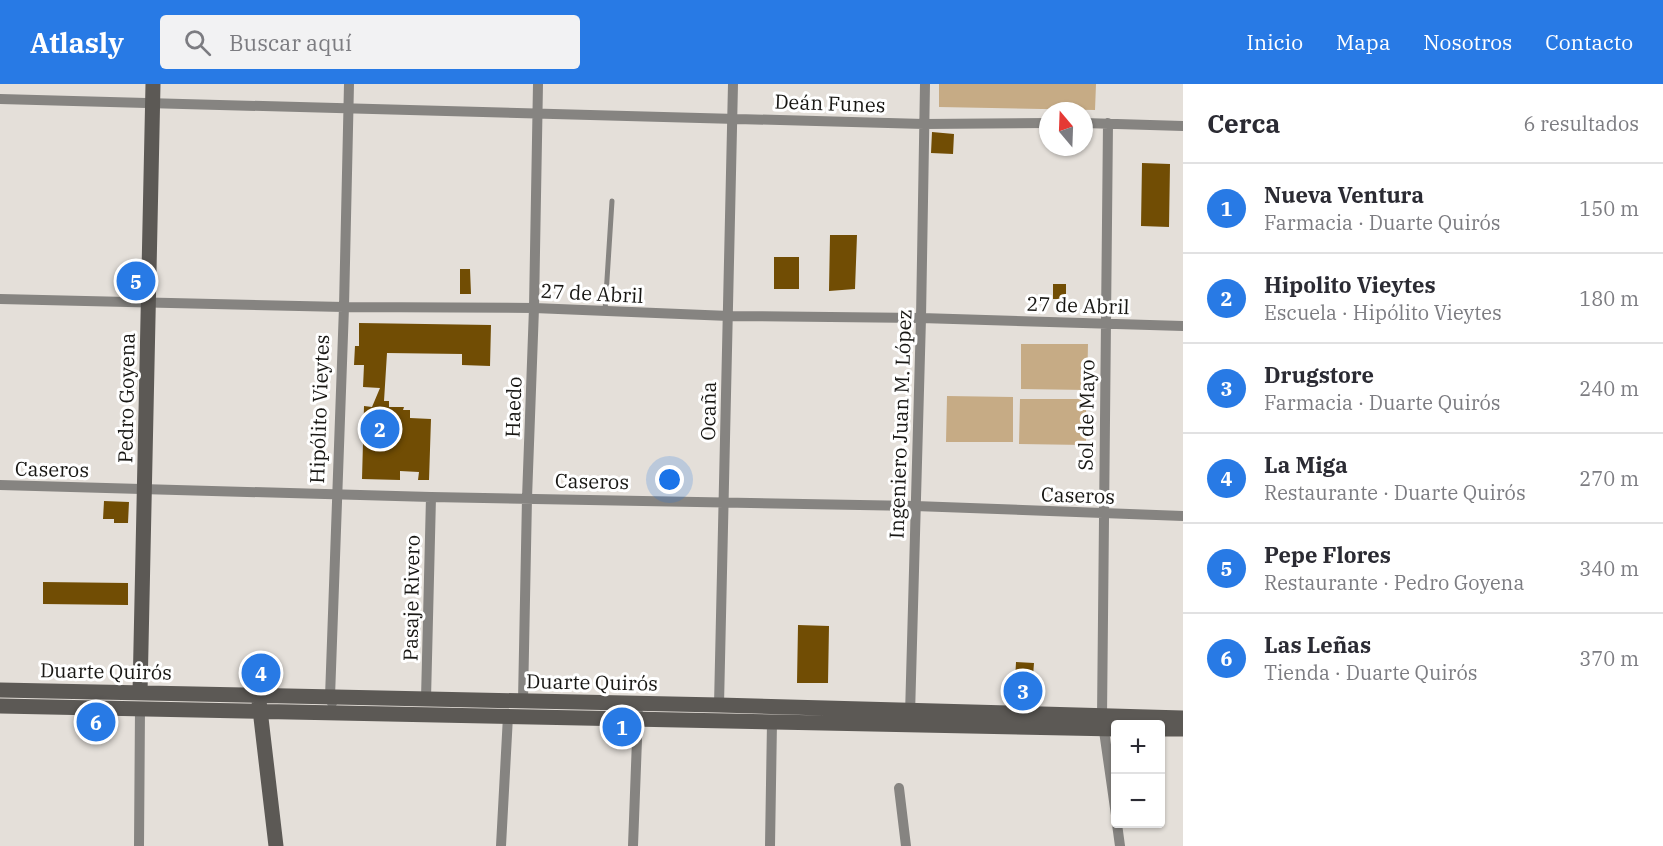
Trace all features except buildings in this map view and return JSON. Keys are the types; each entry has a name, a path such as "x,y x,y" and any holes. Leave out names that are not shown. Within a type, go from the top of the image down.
{"main road":[{"name":"Pedro Goyena","path":"140,701 153,84"},
{"name":"Duarte Quirós","path":"0,690 140,701"},
{"name":"Duarte Quirós","path":"332,704 426,699 523,701 772,722 910,718"},
{"name":"Duarte Quirós","path":"0,706 140,701 332,704 508,716 719,705 910,718 1107,725 1183,718"},
{"path":"259,703 276,846"},
{"path":"1165,729 1183,729"}],"street":[{"name":"Hipólito Vieytes","path":"332,704 349,84"},
{"name":"Haedo","path":"523,701 538,84"},
{"name":"Ocaña","path":"719,705 729,316 732,84"},
{"name":"Ingeniero Juan M. López","path":"910,718 925,84"},
{"name":"Deán Funes","path":"0,99 924,124 1039,123"},
{"path":"1093,123 1183,126"},
{"name":"Sol de Mayo","path":"1108,123 1103,514 1107,725 1112,774"},
{"name":"27 de Abril","path":"0,299 344,307 534,308 729,316 921,318 1183,326"},
{"name":"Caseros","path":"0,485 431,497 915,506 1183,516"},
{"name":"Pasaje Rivero","path":"426,699 431,497"},
{"name":"Pedro Goyena","path":"139,846 140,701"},
{"path":"633,846 638,711"},
{"path":"501,846 508,716"},
{"path":"770,846 772,722"},
{"path":"899,789 906,846"},
{"path":"1118,828 1120,846"}],"lane":[{"path":"605,312 612,201"}],"shaded area":[{"path":"939,84 1096,84 1095,110 1093,110 1093,102 1039,102 1039,109 939,107"},
{"path":"1021,344 1088,344 1087,390 1021,389"},
{"path":"947,396 1013,397 1013,442 946,442"},
{"path":"1020,399 1086,399 1086,445 1019,444"}],"place":[{"name":"Pepe Flores","path":"136,281"},
{"name":"Hipolito Vieytes","path":"380,429"},
{"name":"La Miga","path":"261,673"},
{"name":"Drugstore","path":"1023,691"},
{"name":"Las Leñas","path":"96,722"},
{"name":"Nueva Ventura","path":"622,727"}]}
